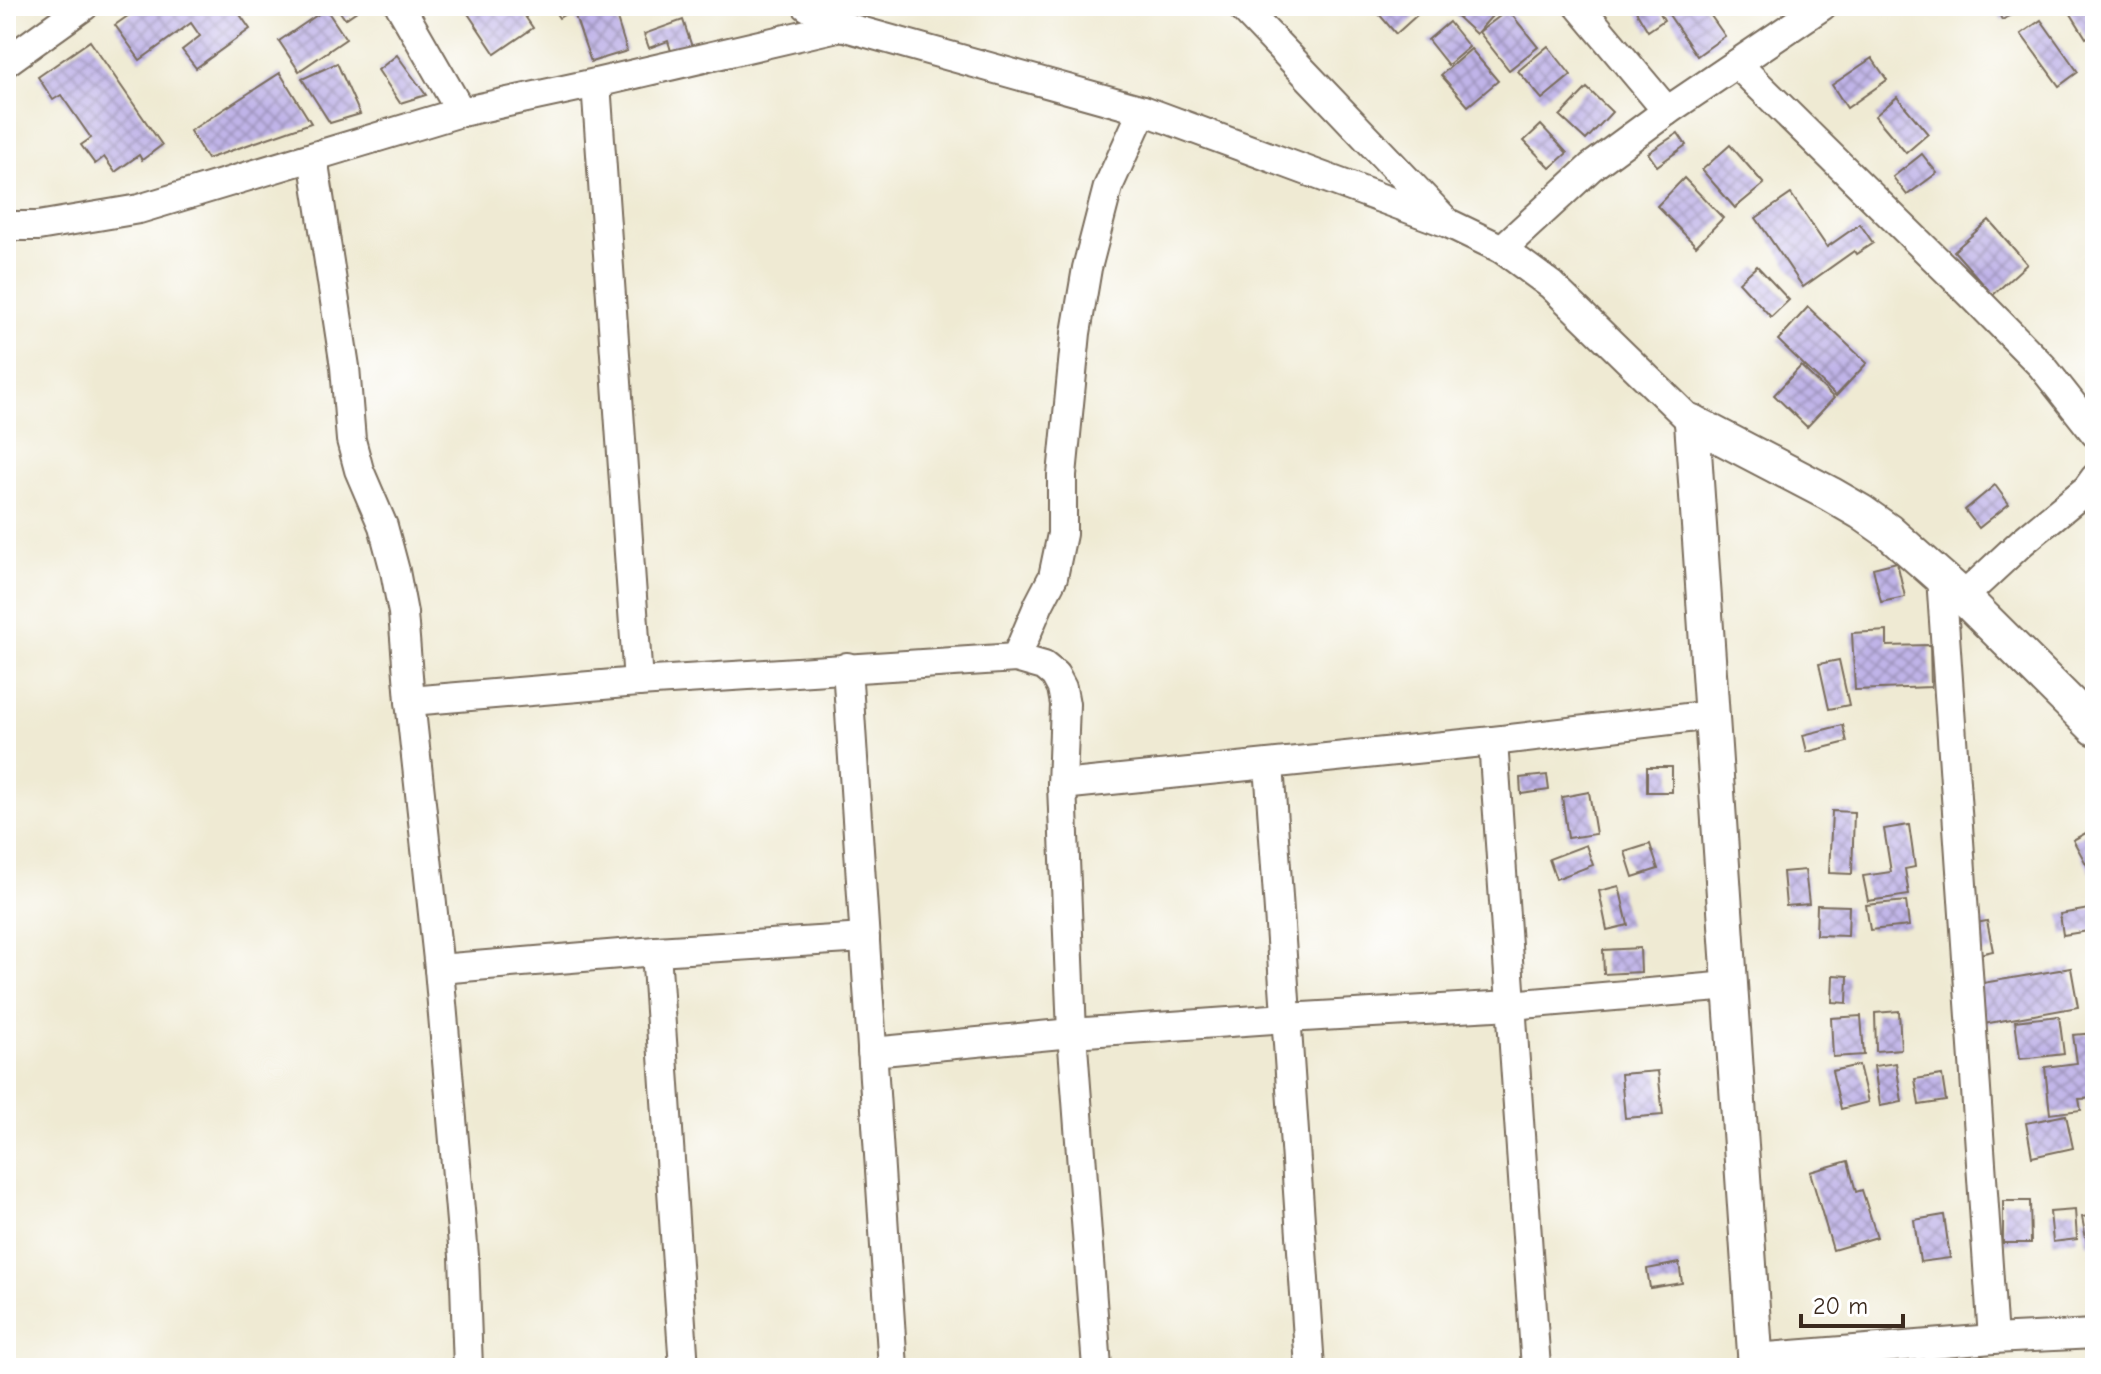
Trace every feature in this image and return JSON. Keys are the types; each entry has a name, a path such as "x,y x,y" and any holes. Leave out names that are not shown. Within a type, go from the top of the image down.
{"street":[{"path":"6,62 84,6"},
{"path":"400,6 461,112"},
{"path":"807,6 842,26 1143,110 1448,223 1502,249 1551,285 1692,422 1861,512 1888,531 1952,587 2095,728"},
{"path":"1241,6 1448,223"},
{"path":"1579,6 1667,111"},
{"path":"1502,249 1591,167 1667,111 1822,6"},
{"path":"6,226 38,226 139,209 461,112 842,26"},
{"path":"1737,64 2042,366 2095,433"},
{"path":"596,83 638,682"},
{"path":"1016,658 1053,577 1062,534 1062,475 1076,333 1087,268 1108,187 1143,110"},
{"path":"313,157 345,367 351,440 359,470 383,526 403,613 464,1256 468,1368"},
{"path":"1692,422 1756,1363 1993,1339 2095,1334"},
{"path":"1952,587 2022,542 2087,489 2095,478"},
{"path":"1952,587 1993,1339"},
{"path":"410,701 847,667 1016,658 1044,666 1055,675 1065,704 1062,785 1072,1033 1097,1368"},
{"path":"847,667 893,1368"},
{"path":"1062,785 1493,741 1712,715"},
{"path":"1493,741 1536,1368"},
{"path":"1269,764 1310,1368"},
{"path":"439,969 865,938"},
{"path":"656,951 684,1368"},
{"path":"872,1052 1072,1033 1511,1005 1730,986"}],"building":[{"path":"142,6 234,6 250,29 196,68 182,50 200,36 191,23 140,60 115,25"},
{"path":"336,6 364,6 345,19"},
{"path":"463,6 518,6 533,28 495,54"},
{"path":"551,6 578,6 559,18"},
{"path":"596,6 613,6 627,51 591,62 574,13"},
{"path":"1372,6 1427,6 1396,34"},
{"path":"1457,6 1499,8 1476,34 1452,12"},
{"path":"1644,6 1656,6 1664,20 1648,31 1636,11"},
{"path":"1663,6 1704,6 1725,36 1697,56"},
{"path":"1995,6 2030,6 2002,20"},
{"path":"2066,6 2089,6 2095,15 2095,32 2086,38"},
{"path":"326,9 346,39 299,71 279,41"},
{"path":"1508,10 1538,47 1509,70 1479,32"},
{"path":"683,20 692,47 672,54 668,41 649,48 644,34"},
{"path":"2041,20 2078,72 2059,86 2021,34"},
{"path":"1449,22 1469,47 1448,65 1428,40"},
{"path":"90,41 162,145 142,160 139,155 115,172 104,157 95,164 81,145 91,138 61,95 53,100 38,77"},
{"path":"1548,46 1571,75 1542,99 1518,71"},
{"path":"1471,49 1498,81 1468,106 1441,75"},
{"path":"397,55 426,95 400,103 378,70"},
{"path":"1872,58 1887,80 1847,108 1832,85"},
{"path":"337,63 360,114 330,123 302,79"},
{"path":"280,73 311,123 207,159 190,131"},
{"path":"1587,88 1612,112 1586,140 1560,116"},
{"path":"1897,97 1928,134 1906,153 1875,116"},
{"path":"1541,125 1567,153 1550,168 1524,141"},
{"path":"1678,133 1686,145 1657,166 1648,153"},
{"path":"1730,145 1764,184 1735,208 1702,170"},
{"path":"1922,154 1937,173 1907,195 1893,177"},
{"path":"1684,178 1723,218 1696,246 1657,206"},
{"path":"1791,194 1827,247 1860,224 1873,243 1856,254 1854,251 1803,287 1756,218"},
{"path":"1989,220 2027,264 1993,295 1954,251"},
{"path":"1757,266 1789,300 1771,317 1739,282"},
{"path":"1808,307 1867,363 1836,396 1778,340"},
{"path":"1801,366 1834,398 1807,427 1774,395"},
{"path":"1995,485 2009,504 1979,528 1965,510"},
{"path":"1897,562 1905,597 1881,602 1873,568"},
{"path":"1887,631 1887,646 1930,645 1931,687 1855,690 1852,633"},
{"path":"1839,660 1849,705 1829,709 1819,664"},
{"path":"1843,725 1847,742 1807,752 1803,735"},
{"path":"1647,767 1672,767 1672,792 1647,792"},
{"path":"1547,775 1549,790 1521,794 1520,778"},
{"path":"1589,792 1596,834 1568,838 1562,797"},
{"path":"1832,811 1854,812 1852,874 1829,873"},
{"path":"1909,825 1915,867 1905,869 1909,895 1868,901 1863,876 1891,872 1884,829"},
{"path":"2095,828 2095,880 2073,840"},
{"path":"1650,844 1658,869 1633,877 1625,852"},
{"path":"1586,845 1593,865 1556,879 1549,859"},
{"path":"1805,870 1809,904 1786,906 1783,872"},
{"path":"1619,886 1628,925 1607,930 1599,891"},
{"path":"1906,901 1909,926 1870,930 1866,905"},
{"path":"1817,905 1849,906 1848,936 1816,935"},
{"path":"2095,908 2095,930 2063,935 2060,914"},
{"path":"1987,921 1993,951 1975,955 1970,924"},
{"path":"1640,948 1641,972 1604,974 1603,950"},
{"path":"2071,968 2078,1007 1978,1025 1971,985"},
{"path":"1833,975 1848,976 1847,1003 1832,1002"},
{"path":"1899,1011 1901,1049 1876,1051 1875,1013"},
{"path":"1861,1016 1864,1055 1833,1057 1831,1018"},
{"path":"2059,1016 2064,1054 2020,1059 2015,1021"},
{"path":"2095,1033 2095,1098 2079,1099 2081,1110 2050,1114 2045,1067 2077,1063 2073,1035"},
{"path":"1896,1063 1902,1102 1880,1106 1874,1066"},
{"path":"1859,1065 1868,1102 1841,1109 1832,1071"},
{"path":"1658,1071 1663,1115 1625,1118 1621,1074"},
{"path":"1942,1075 1946,1101 1919,1105 1915,1079"},
{"path":"2066,1115 2073,1148 2032,1157 2026,1123"},
{"path":"1848,1161 1856,1192 1862,1190 1877,1237 1833,1250 1810,1172"},
{"path":"2003,1201 2030,1201 2031,1243 2003,1243"},
{"path":"2075,1210 2077,1239 2053,1242 2050,1212"},
{"path":"1944,1215 1950,1258 1920,1262 1914,1220"},
{"path":"2095,1215 2095,1242 2087,1244 2082,1217"},
{"path":"1679,1263 1682,1283 1650,1288 1647,1269"}]}
